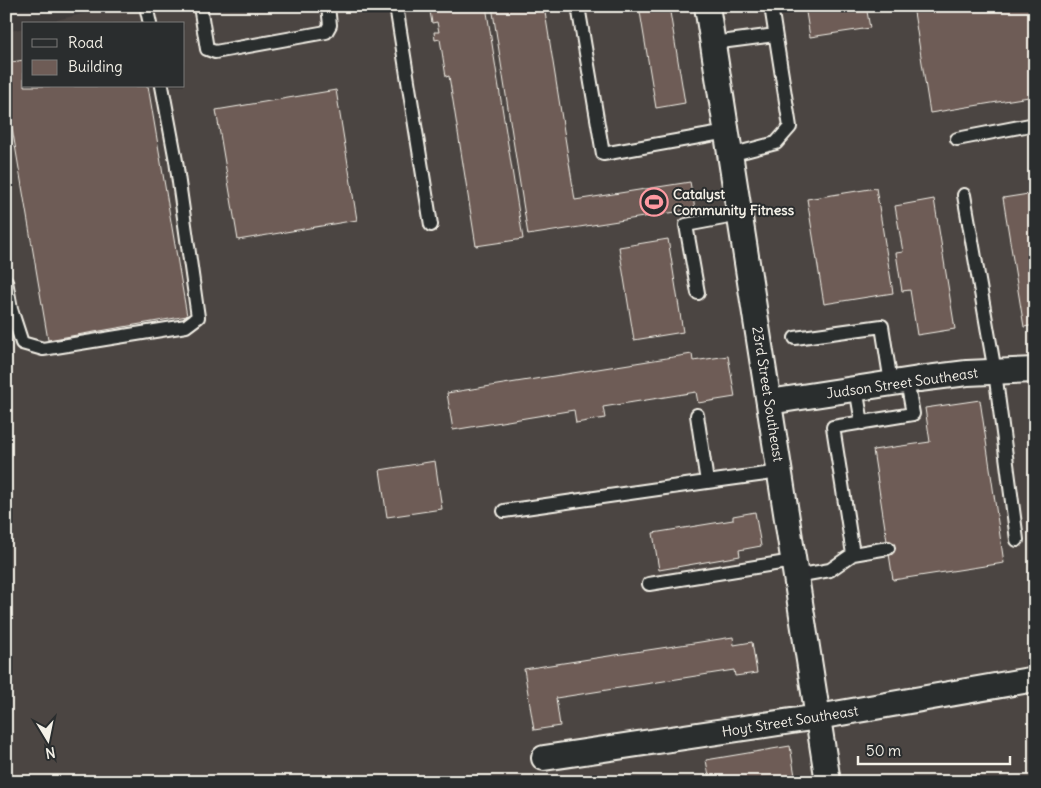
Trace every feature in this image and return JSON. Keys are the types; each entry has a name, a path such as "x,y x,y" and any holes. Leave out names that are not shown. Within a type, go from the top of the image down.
{"street":[{"name":"23rd Street Southeast","path":"707,6 828,782"},
{"name":"Judson Street Southeast","path":"769,402 968,373 1035,370"},
{"name":"Hoyt Street Southeast","path":"544,758 818,717 1035,679"}],"lane":[{"path":"146,6 150,22"},
{"path":"200,6 207,50 215,52 326,32 330,25 328,6"},
{"path":"396,6 431,226"},
{"path":"578,6 603,154 727,132"},
{"path":"730,155 776,143 790,127 771,6"},
{"path":"713,43 775,35"},
{"path":"6,281 11,310 22,343 43,349 186,326 198,317 176,161 162,88"},
{"path":"958,138 1035,124"},
{"path":"964,196 995,372 1017,540"},
{"path":"698,294 686,224 740,216"},
{"path":"795,338 882,326 899,382 913,414 833,427 853,554"},
{"path":"856,388 862,423"},
{"path":"697,416 707,482"},
{"path":"504,511 780,472"},
{"path":"648,584 795,568 830,570 853,554 888,548"}],"shaded area":[{"path":"113,6 1035,6 1035,782 6,782 6,32 22,28 22,88 185,88 185,22 49,22"}],"building":[{"path":"429,6 486,6 523,239 476,246 449,76 446,77 440,39 435,40 434,32 439,32 437,22 432,23"},
{"path":"492,6 544,6 575,200 690,182 695,209 528,235"},
{"path":"639,6 669,6 685,103 656,108"},
{"path":"805,6 866,6 870,28 810,37"},
{"path":"913,6 1035,6 1035,96 930,113"},
{"path":"22,60 22,88 148,88 187,316 48,340 6,92 6,63"},
{"path":"336,90 357,220 238,240 216,110"},
{"path":"876,188 893,293 824,304 807,199"},
{"path":"1035,193 1035,325 1024,327 1003,198"},
{"path":"934,199 955,329 917,335 910,290 902,291 896,253 903,252 895,206"},
{"path":"668,239 683,332 634,340 619,247"},
{"path":"692,354 693,361 728,356 735,397 698,403 696,392 603,407 605,418 576,423 574,410 453,430 447,393"},
{"path":"980,400 1004,563 893,580 873,450 930,442 925,408"},
{"path":"435,461 442,509 387,517 380,470"},
{"path":"755,512 761,546 739,550 740,556 659,570 653,533 733,520 733,516"},
{"path":"733,637 734,645 752,642 757,673 735,676 734,670 556,698 560,726 534,730 524,669"},
{"path":"790,746 796,782 710,782 706,760"},
{"path":"594,775 595,782 576,782 575,778"}],"place":[{"name":"Catalyst Community Fitness","path":"654,202"}]}
